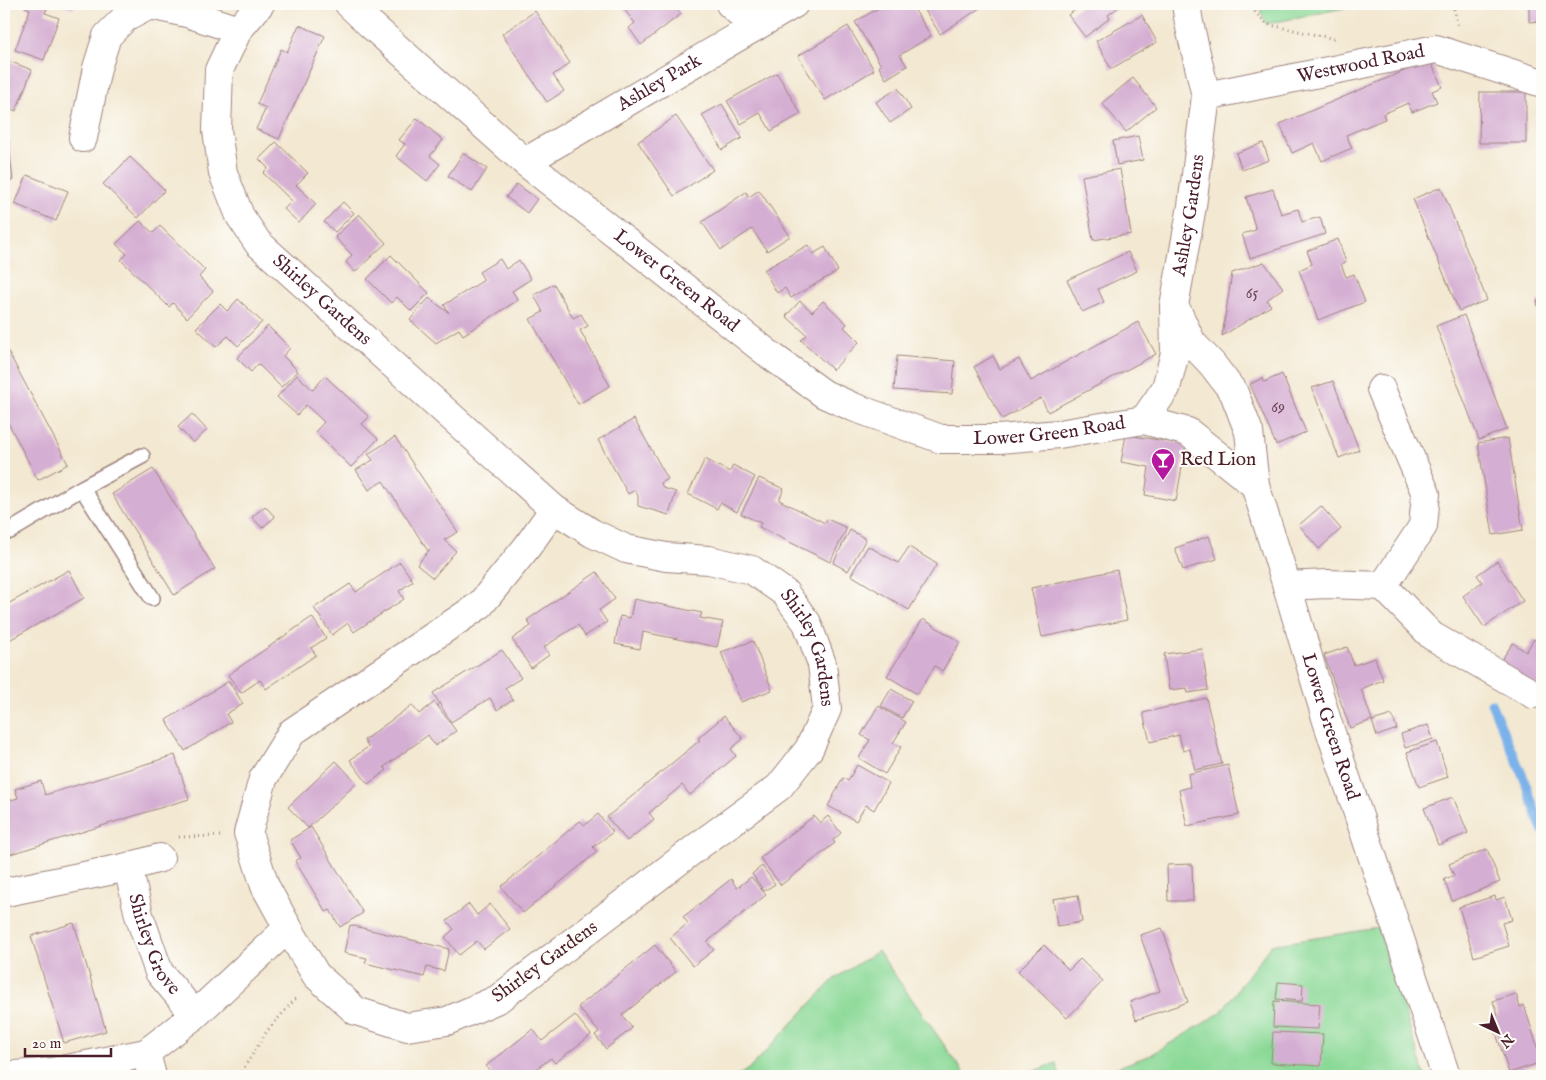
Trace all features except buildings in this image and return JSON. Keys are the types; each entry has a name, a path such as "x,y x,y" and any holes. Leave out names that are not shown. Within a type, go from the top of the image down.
{"street":[{"name":"Shirley Gardens","path":"248,833 265,886 316,975 356,1011 407,1027 447,1021 498,999 701,844 779,788 809,750 827,709 822,664 807,623 785,593 752,570 709,560 666,557 626,549 592,533 554,508 258,243 240,216 223,173 217,130 219,70 238,30 260,4"},
{"name":"Lower Green Road","path":"349,4 525,162 770,354 824,394 853,407 941,439 999,439 1059,434 1144,420 1188,432 1255,484 1327,721 1446,1076"},
{"path":"730,4 754,27"},
{"name":"Ashley Park","path":"525,162 794,4"},
{"name":"Ashley Gardens","path":"1144,420 1166,388 1175,353 1174,306 1192,206 1206,96 1186,4"},
{"path":"83,138 97,68 107,36 125,18 150,5 187,13 238,30"},
{"name":"Westwood Road","path":"1206,96 1436,49 1542,83"},
{"path":"1174,306 1192,343 1212,364 1234,393 1249,432 1255,484"},
{"path":"1381,389 1426,494 1423,526 1383,586"},
{"path":"248,833 263,779 292,732 480,605 527,547 554,508"},
{"path":"1287,586 1327,584 1383,586 1432,636 1538,692"},
{"path":"6,892 128,867 160,858"},
{"name":"Shirley Grove","path":"128,867 139,915 158,972 195,1015"},
{"name":"Shirley Grove","path":"149,1064 195,1015 288,928"},
{"path":"4,1076 149,1064"}],"lane":[{"path":"4,531 10,531 82,488 142,456"},
{"path":"82,488 152,598"}],"path":[{"path":"1248,4 1266,24 1343,41"},
{"path":"160,858 173,837 208,837 248,833"},
{"path":"239,1076 267,1031 316,975"}],"green space":[{"path":"1258,4 1363,4 1266,24"},
{"path":"1378,928 1425,1076 1093,1076 1151,1055 1220,1013 1271,945"},
{"path":"878,951 966,1076 738,1076 751,1067 834,979"},
{"path":"1056,1063 1060,1076 1021,1076"}],"waterway":[{"path":"1491,703 1523,776 1542,830"}],"place":[{"name":"Red Lion","path":"1163,481"}]}
